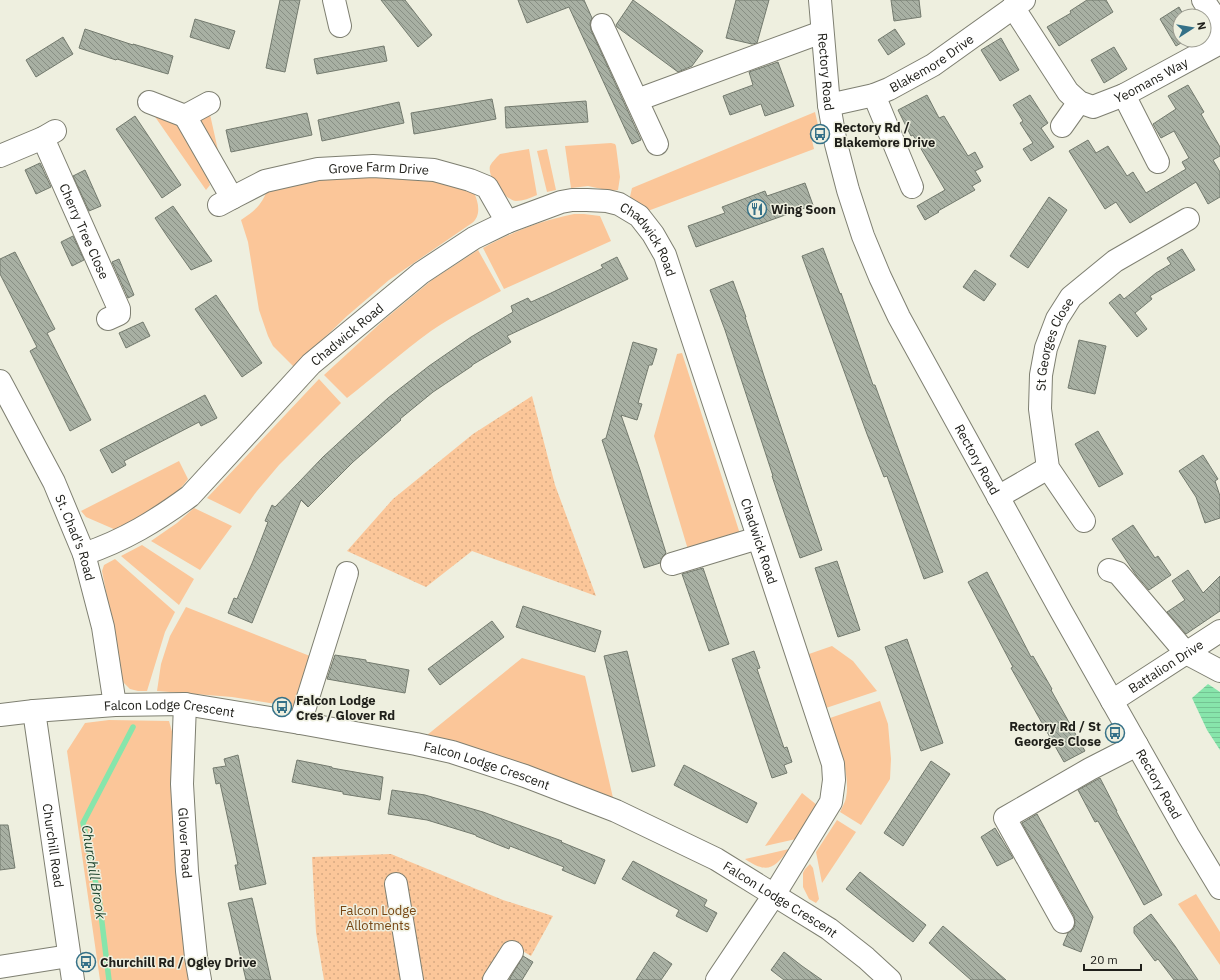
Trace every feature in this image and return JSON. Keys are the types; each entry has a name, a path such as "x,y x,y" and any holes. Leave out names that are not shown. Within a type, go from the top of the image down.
{"street":[{"path":"334,0 340,26"},
{"name":"Rectory Road","path":"820,0 829,105 836,144 848,190 863,236 880,277 899,317 1061,611 1188,835 1220,888"},
{"path":"1203,0 1214,16 1220,33"},
{"path":"1018,4 1068,92 1078,102 1062,126"},
{"name":"Blakemore Drive","path":"829,105 874,95 889,89 933,65 1018,4"},
{"path":"602,25 644,98 657,144"},
{"path":"644,98 822,32"},
{"name":"Yeomans Way","path":"1078,102 1093,107 1124,95 1220,43"},
{"path":"874,95 912,187"},
{"path":"1124,95 1158,162"},
{"path":"149,102 185,116 209,103"},
{"name":"Grove Farm Drive","path":"185,116 226,202 265,181 318,169 373,166 434,170 470,180 488,187 507,222"},
{"name":"Cherry Tree Close","path":"0,156 50,134 119,309 119,314 108,319"},
{"name":"Chadwick Road","path":"84,554 107,546 133,534 190,496 311,364 421,273 474,238 507,222 561,202 572,200 607,201 619,204 639,216 653,234 664,255 833,764 834,780 831,802 774,895 717,980"},
{"name":"St Georges Close","path":"1084,521 1048,468 1040,409 1041,375 1046,348 1057,319 1071,297 1115,262 1188,219"},
{"name":"St. Chad's Road","path":"0,381 54,482 84,554 103,627 115,705"},
{"path":"998,497 1048,468"},
{"path":"672,564 758,538"},
{"path":"1109,570 1118,573 1186,653 1220,671"},
{"path":"300,723 347,573"},
{"name":"Battalion Drive","path":"1112,701 1220,631"},
{"name":"Falcon Lodge Crescent","path":"0,714 115,705 185,704 300,723 452,752 525,776 616,811 716,859 829,929 866,958 890,980"},
{"name":"Glover Road","path":"185,704 182,784 187,871 196,957 200,980"},
{"name":"Churchill Road","path":"34,711 73,980"},
{"path":"1063,922 1005,818 1137,745"},
{"path":"396,884 412,980"},
{"path":"494,980 512,952"},
{"path":"0,968 69,956"}],"green space":[{"path":"209,110 222,168 198,116"},
{"path":"151,111 170,119 183,133 194,150 210,185 206,190"},
{"path":"815,112 818,125 810,132 814,149 645,212 629,201 632,188"},
{"path":"615,144 616,146 620,177 618,190 611,191 588,186 571,188 565,146"},
{"path":"529,149 537,195 524,200 512,200 502,192 494,182 491,176 490,166 500,154"},
{"path":"547,149 556,190 547,192 537,151"},
{"path":"350,178 386,178 443,182 457,185 474,193 478,205 477,217 472,223 389,280 347,316 294,367 273,346 268,336 259,310 248,242 241,220 257,208 267,191 297,183"},
{"path":"574,214 600,216 611,241 504,289 483,248 527,228 549,220"},
{"path":"478,250 501,291 456,315 431,331 347,398 324,375 385,319 432,280"},
{"path":"682,353 741,537 689,553 654,436 677,354"},
{"path":"319,379 341,403 279,465 240,514 207,498"},
{"path":"532,396 555,485 596,596 472,551 426,587 347,551 393,499 473,434"},
{"path":"179,461 188,479 181,488 155,508 116,530 86,517 81,511"},
{"path":"194,508 232,526 200,570 151,541 177,523"},
{"path":"142,545 194,579 179,605 121,556"},
{"path":"115,559 175,612 165,632 147,691 130,689 121,680 116,643 102,571 104,565"},
{"path":"186,607 315,658 301,708 232,697 157,691 161,664 170,636"},
{"path":"832,646 853,661 877,691 826,708 809,654"},
{"path":"522,658 585,676 616,811 416,744"},
{"path":"880,701 888,724 891,759 890,779 861,825 840,812 846,798 847,779 830,718"},
{"path":"109,720 169,721 173,735 193,980 100,980 67,751 85,723"},
{"path":"802,793 817,805 796,839 765,846"},
{"path":"837,820 856,832 822,883 816,852"},
{"path":"789,849 779,861 770,867 759,867 745,859"},
{"name":"Falcon Lodge Allotments","path":"391,854 503,900 553,916 531,956 506,941 482,980 324,980 316,932 312,857"},
{"path":"810,864 813,868 819,899 816,903 809,899 803,887 803,873"},
{"path":"1196,894 1220,932 1220,965 1178,904"}],"shaded area":[{"path":"1208,684 1220,692 1220,750 1207,730 1192,698"}],"building":[{"path":"280,0 300,0 285,72 266,68"},
{"path":"381,0 405,0 432,35 418,47"},
{"path":"518,0 584,0 592,18 590,23 591,30 641,140 632,144 569,7 527,23"},
{"path":"633,0 703,51 692,66 678,72 617,27 616,25"},
{"path":"736,0 769,0 757,43 752,44 726,38"},
{"path":"891,0 919,0 921,17 894,21"},
{"path":"1087,0 1106,0 1113,12 1059,46 1047,27 1071,13 1070,11"},
{"path":"1172,11 1172,39 1160,19"},
{"path":"195,19 235,31 229,49 190,37"},
{"path":"85,29 133,45 173,56 168,74 79,48"},
{"path":"895,29 905,44 888,55 878,40"},
{"path":"63,37 73,54 36,77 26,60"},
{"path":"1001,38 1019,70 1000,81 981,50"},
{"path":"384,46 387,61 317,74 314,59"},
{"path":"1114,47 1127,69 1104,83 1091,60"},
{"path":"778,62 794,106 765,116 761,104 730,115 723,96 753,85 749,72"},
{"path":"1188,85 1204,112 1201,114 1220,147 1220,156 1213,160 1220,172 1220,197 1208,204 1196,182 1130,223 1116,202 1105,209 1069,151 1088,140 1096,153 1108,146 1127,176 1133,172 1146,193 1186,169 1182,162 1189,158 1174,131 1161,138 1153,124 1176,109 1168,96"},
{"path":"927,95 939,118 944,116 968,156 975,152 983,167 975,171 981,181 972,186 975,190 925,220 917,206 945,190 913,135 911,136 898,110"},
{"path":"1030,95 1048,123 1041,128 1054,147 1031,161 1023,149 1033,143 1020,123 1023,121 1013,105"},
{"path":"492,99 496,119 414,134 411,113"},
{"path":"586,101 588,122 506,128 505,107"},
{"path":"399,102 404,123 322,141 318,120"},
{"path":"307,113 312,135 231,152 226,130"},
{"path":"135,116 181,185 162,198 116,129"},
{"path":"40,163 51,187 36,194 25,170"},
{"path":"85,170 101,206 89,211 73,176"},
{"path":"805,183 813,205 696,247 688,226 725,213 722,207 765,191 767,196"},
{"path":"1049,197 1067,210 1028,268 1010,256"},
{"path":"173,206 212,261 191,270 155,218"},
{"path":"73,236 84,260 72,266 61,242"},
{"path":"823,248 840,294 841,293 873,385 875,385 943,572 924,579 887,476 884,477 867,434 802,256"},
{"path":"1182,249 1195,270 1150,296 1152,299 1135,313 1147,329 1137,337 1109,303 1120,294 1124,299 1156,273 1171,264 1167,258"},
{"path":"15,252 55,329 47,333 91,420 70,431 30,351 37,347 0,274 0,259"},
{"path":"617,257 628,279 507,336 511,342 472,365 433,392 400,419 401,420 353,462 308,507 301,500 252,623 228,613 234,598 237,599 253,561 268,522 265,521 272,505 275,507 323,457 348,434 388,398 429,366 471,337 513,312 511,306 528,298 531,302 549,294 603,268 601,265"},
{"path":"119,259 134,295 128,298 112,262"},
{"path":"975,270 996,284 984,301 963,287"},
{"path":"733,281 822,550 800,558 725,330 710,290"},
{"path":"216,295 262,363 242,377 195,309"},
{"path":"143,322 150,336 126,348 119,333"},
{"path":"1079,340 1106,346 1095,394 1068,388"},
{"path":"633,342 657,349 652,365 649,365 638,403 642,404 637,420 621,415 666,553 660,563 644,568 602,440 606,438"},
{"path":"205,395 217,418 201,426 199,422 124,461 126,465 112,473 100,450"},
{"path":"1098,431 1123,474 1099,487 1075,444"},
{"path":"1203,455 1218,479 1215,481 1220,496 1220,518 1205,523 1196,497 1179,471"},
{"path":"1133,525 1155,558 1158,556 1171,575 1149,590 1136,575 1112,539"},
{"path":"837,561 860,630 838,637 815,568"},
{"path":"703,568 729,644 709,651 682,574"},
{"path":"1188,570 1203,593 1220,576 1220,611 1186,634 1167,612 1185,600 1172,581"},
{"path":"987,572 1031,657 1033,656 1052,689 1051,690 1085,751 1064,762 1011,668 1013,667 968,582"},
{"path":"523,606 601,631 595,652 516,627"},
{"path":"492,621 504,637 440,685 428,669"},
{"path":"907,639 943,743 921,751 885,647"},
{"path":"627,651 655,766 632,772 604,656"},
{"path":"754,651 760,668 757,669 784,748 787,747 792,762 784,765 787,773 772,778 732,659"},
{"path":"335,655 366,660 366,662 409,670 405,693 327,679"},
{"path":"238,755 266,884 240,890 235,865 238,865 220,783 216,784 213,768 226,766 224,759"},
{"path":"297,760 383,777 380,800 343,794 343,792 292,782"},
{"path":"931,761 950,774 903,846 884,833"},
{"path":"684,765 757,803 747,823 674,785"},
{"path":"1100,778 1116,811 1162,895 1144,905 1098,821 1095,822 1078,790"},
{"path":"392,790 425,795 483,812 562,841 561,842 605,860 595,884 562,870 564,867 510,846 509,849 476,835 427,820 388,814"},
{"path":"1037,814 1093,917 1081,952 1063,945 1068,933 1074,928 1074,916 1022,823"},
{"path":"0,825 8,825 15,868 0,870"},
{"path":"995,828 1013,858 997,866 981,837"},
{"path":"633,861 707,900 704,906 717,913 707,932 676,916 679,910 622,879"},
{"path":"860,872 926,925 913,942 846,889"},
{"path":"252,898 271,980 246,980 228,903"},
{"path":"1151,914 1198,980 1174,980 1158,959 1155,961 1134,933 1134,927"},
{"path":"943,926 1006,980 971,980 929,943"},
{"path":"654,952 672,964 661,980 636,980"},
{"path":"784,952 822,980 784,980 771,970"},
{"path":"523,956 533,962 522,980 509,980"}],"waterway":[{"name":"Churchill Brook","path":"109,980 99,898 83,823 133,727"}],"place":[{"name":"Rectory Rd / Blakemore Drive","path":"820,134"},
{"name":"Wing Soon","path":"757,209"},
{"name":"Falcon Lodge Cres / Glover Rd","path":"282,707"},
{"name":"Rectory Rd / St Georges Close","path":"1115,733"},
{"name":"Churchill Rd / Ogley Drive","path":"86,962"}]}
